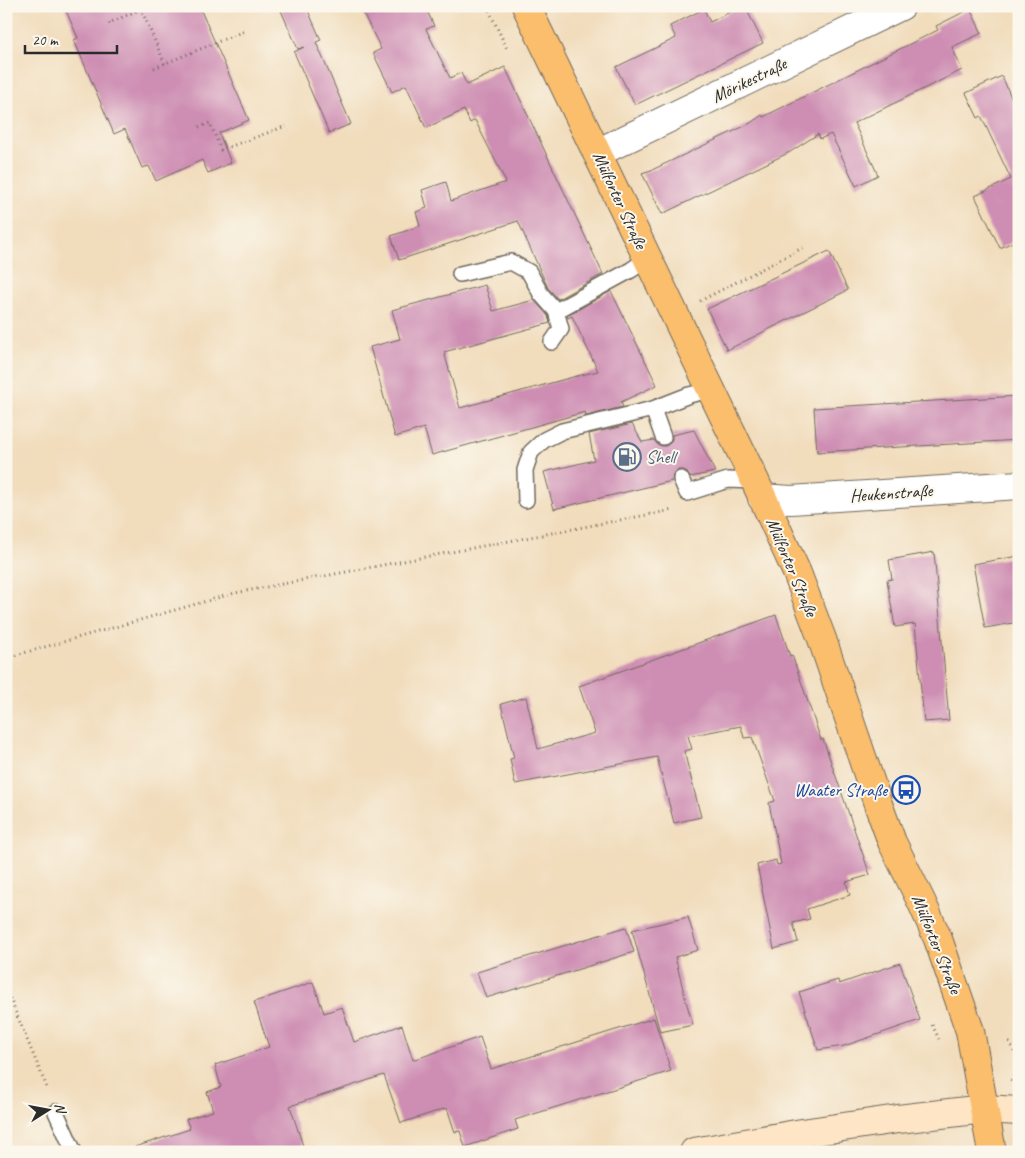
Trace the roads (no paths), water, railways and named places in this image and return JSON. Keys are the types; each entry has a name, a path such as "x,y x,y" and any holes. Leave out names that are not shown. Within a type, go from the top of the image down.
{"main road":[{"name":"Mülforter Straße","path":"526,6 759,489 797,574 892,842 938,939 970,1031 992,1152"},
{"path":"694,1152 878,1122 984,1109 1019,1111"}],"street":[{"name":"Mörikestraße","path":"597,153 901,6"},
{"name":"Heukenstraße","path":"759,489 791,500 1019,485"}],"lane":[{"path":"556,311 631,270 647,259"},
{"path":"460,274 511,262 529,272 540,294 556,311 561,329 552,342"},
{"path":"526,500 525,470 531,452 544,440 562,431 653,409 689,395 711,390"},
{"path":"653,409 663,437"},
{"path":"681,479 687,493 728,480 759,489"},
{"path":"56,1112 74,1152"}],"place":[{"name":"Shell","path":"627,457"},
{"name":"Waater Straße","path":"906,790"}]}
